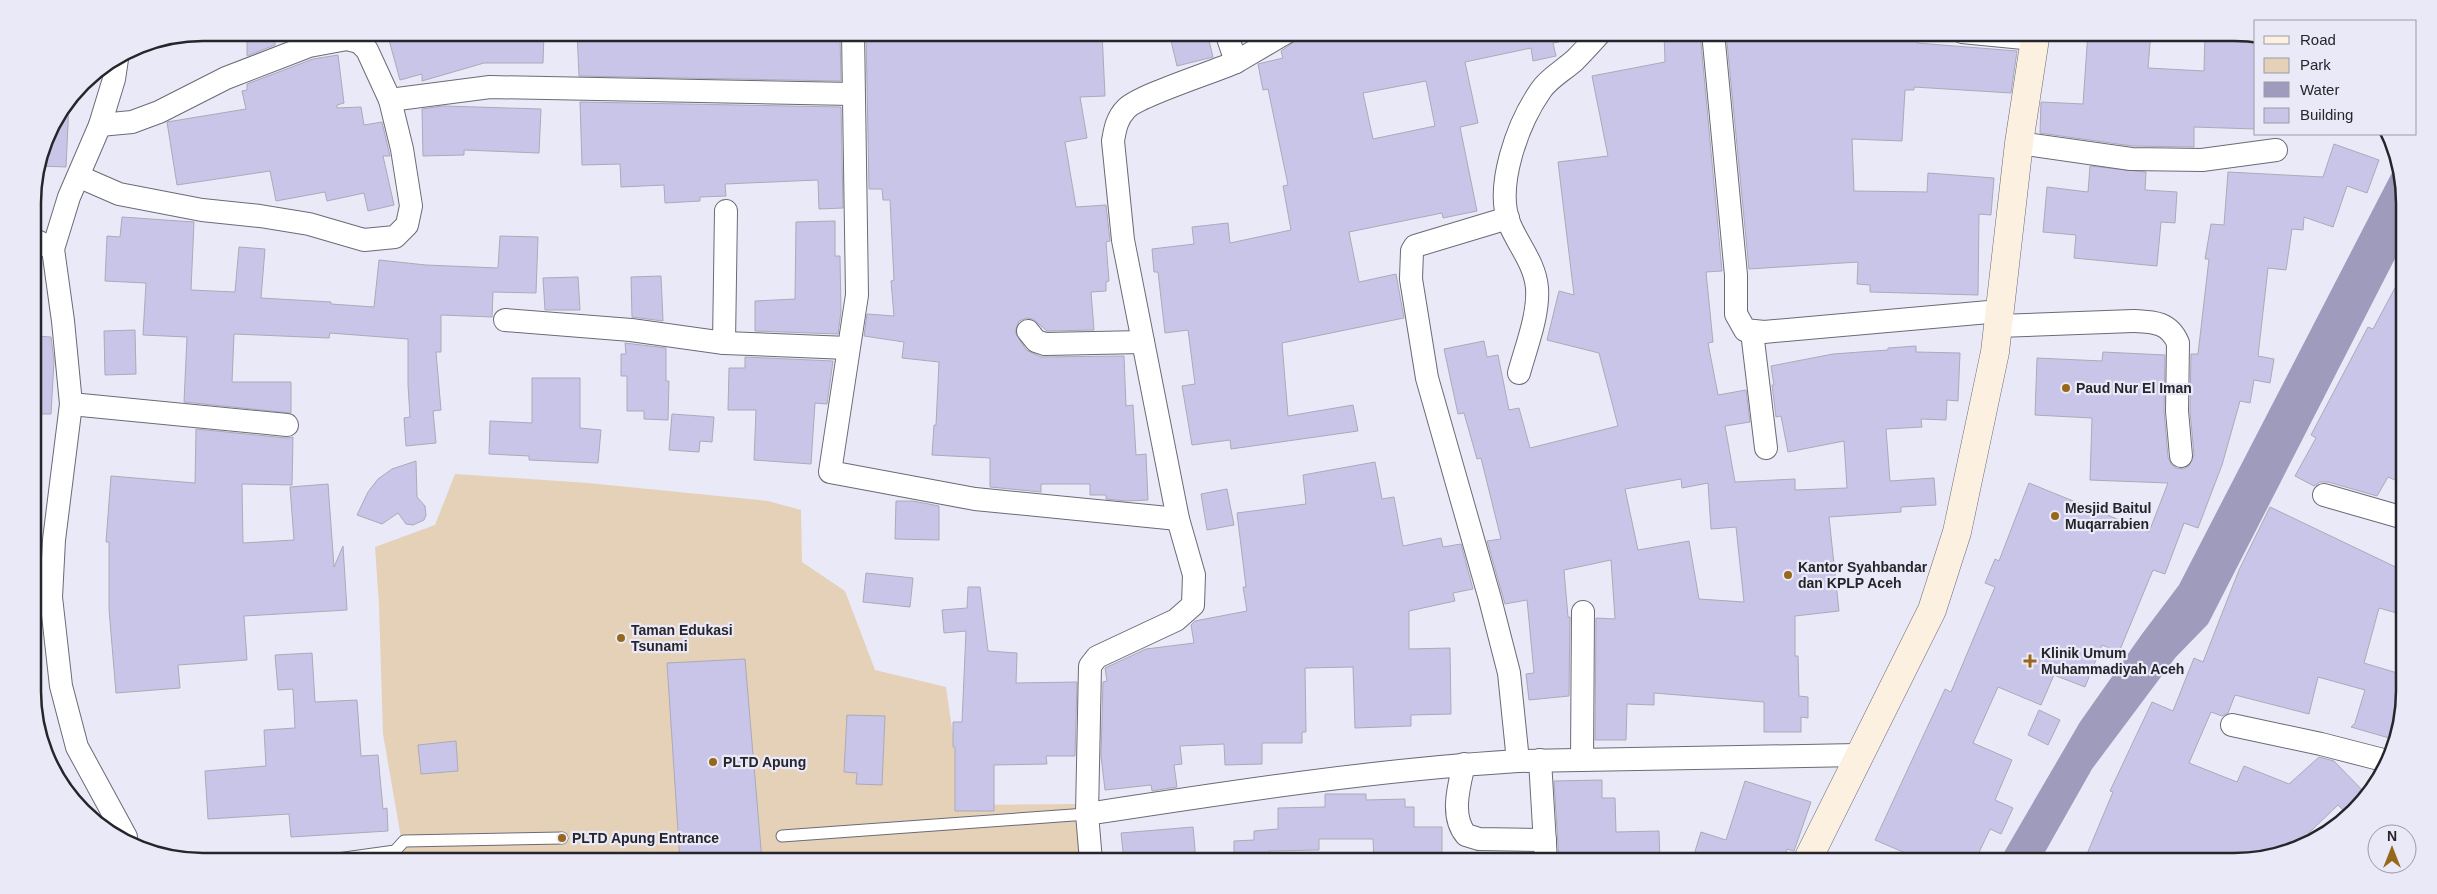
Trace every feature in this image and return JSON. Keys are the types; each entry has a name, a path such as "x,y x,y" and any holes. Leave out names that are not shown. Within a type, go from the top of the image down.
{"street":[{"path":"100,125 132,122 159,112 260,64 309,46 341,41"},
{"path":"80,177 119,194 155,202 309,224 364,240 394,237 407,225 411,206 402,150 390,100 367,50 359,42 353,41"},
{"path":"852,41 857,294 830,472 976,499 1178,519"},
{"path":"1229,41 1236,62"},
{"path":"1090,853 1087,814 1090,666 1097,657 1176,620 1193,605 1194,575 1178,519 1123,240 1113,141 1115,128 1120,116 1133,103 1236,62 1272,41"},
{"path":"1520,373 1536,306 1537,287 1530,261 1508,218 1504,205 1504,181 1523,121 1542,88 1576,59 1593,41"},
{"path":"1714,41 1736,276 1736,314 1741,326 1745,330 1752,332 1999,318 2155,322 2168,327 2174,333 2178,343 2177,410 2181,456"},
{"path":"1811,852 1858,755 1932,610 1957,532 1995,352 2019,143 2034,41"},
{"path":"116,67 100,125 80,177 43,244 63,321 71,404 45,540 61,686 76,746 122,830"},
{"path":"390,100 490,87 852,94"},
{"path":"2019,143 2131,158 2202,160 2276,150"},
{"path":"724,343 726,210"},
{"path":"1508,218 1415,246 1412,251 1412,279 1427,378 1490,599 1509,673 1518,761"},
{"path":"505,320 631,330 724,343 848,348"},
{"path":"1028,331 1036,341 1045,344 1143,342"},
{"path":"1752,332 1766,448"},
{"path":"71,404 286,425"},
{"path":"2324,495 2396,516"},
{"path":"1582,760 1583,612"},
{"path":"2232,725 2321,744 2380,760"},
{"path":"1087,814 1302,782 1464,764 1540,760 1858,755"},
{"path":"1464,764 1458,796 1458,811 1459,824 1466,835 1479,839 1545,850 1540,760"}],"lane":[{"path":"782,836 1087,814"},
{"path":"397,853 404,841 562,838"}],"green space":[{"name":"Taman Edukasi Tsunami","path":"455,474 588,483 768,501 801,510 802,562 845,591 875,670 946,687 963,805 1076,804 1081,853 404,853 383,734 379,605 375,547 435,525"}],"water":[{"path":"2392,172 2396,204 2396,257 2208,624 2175,658 2092,769 2045,852 2004,852 2080,722 2179,585"}],"building":[{"path":"247,41 275,41 275,45 247,56"},
{"path":"389,41 544,41 543,63 484,63 422,81 422,74 400,80"},
{"path":"577,41 840,41 841,81 579,76"},
{"path":"866,41 1102,41 1105,96 1080,97 1087,138 1065,142 1076,207 1106,205 1110,241 1106,242 1109,281 1106,282 1106,291 1091,292 1094,330 1047,331 1033,319 1027,318 1019,321 1015,332 1026,350 1041,357 1124,356 1126,406 1133,405 1136,455 1146,454 1148,500 1126,501 1106,499 1106,495 1090,495 1090,484 1041,484 1041,492 990,487 990,458 932,455 934,425 936,425 939,362 902,358 904,342 864,336 867,314 894,316 891,281 894,280 890,200 883,200 882,189 869,189"},
{"path":"1171,41 1209,41 1213,57 1177,66"},
{"path":"1295,41 1559,42 1553,43 1556,56 1533,61 1531,48 1465,62 1478,123 1460,127 1477,211 1443,218 1442,213 1349,232 1359,282 1396,274 1404,318 1282,343 1288,416 1353,405 1358,431 1231,449 1230,440 1192,445 1182,386 1195,384 1188,330 1165,333 1158,272 1154,272 1152,249 1194,244 1192,227 1228,223 1230,243 1291,230 1283,186 1288,185 1268,89 1263,90 1258,64 1283,58 1281,51","holes":["1426,81 1435,126 1373,139 1363,93"]},
{"path":"1664,41 1701,41 1722,271 1706,272 1713,342 1708,343 1718,395 1746,390 1750,422 1725,426 1735,482 1795,479 1795,490 1847,488 1844,441 1788,452 1781,416 1776,417 1771,366 1833,354 1916,346 1916,352 1960,353 1958,401 1947,400 1946,420 1921,419 1922,427 1886,429 1890,481 1934,478 1936,505 1901,507 1901,512 1829,517 1839,611 1795,616 1795,656 1798,656 1799,696 1808,697 1808,718 1801,717 1801,732 1764,732 1764,702 1654,693 1654,705 1627,704 1626,740 1595,740 1596,618 1615,619 1611,560 1564,570 1568,617 1570,617 1569,696 1529,700 1526,674 1534,673 1527,600 1505,604 1487,541 1501,539 1481,458 1477,459 1464,413 1458,414 1444,349 1484,341 1487,357 1498,355 1509,410 1519,408 1530,448 1618,426 1599,353 1547,340 1559,291 1574,295 1558,162 1608,156 1592,76 1665,62","holes":["1681,479 1682,488 1708,483 1711,529 1736,527 1744,602 1699,599 1689,541 1638,550 1625,489"]},
{"path":"1727,41 1917,41 1917,43 2017,51 2011,93 1914,87 1914,90 1905,90 1902,141 1852,139 1854,191 1927,192 1928,173 1994,178 1991,215 1979,214 1978,295 1870,292 1870,285 1857,284 1858,262 1749,269"},
{"path":"2087,41 2150,41 2148,68 2204,71 2205,41 2254,43 2254,129 2194,127 2194,147 2132,146 2040,133 2041,102 2083,104"},
{"path":"338,55 344,103 337,105 337,108 361,107 364,125 382,122 390,156 383,156 394,205 368,211 364,193 327,201 325,192 276,201 270,171 177,185 167,122 246,109 242,91 247,90 247,84 313,59"},
{"path":"580,102 841,107 843,208 819,209 818,180 725,184 726,196 700,197 700,201 665,203 664,185 621,187 620,164 582,165"},
{"path":"443,106 541,109 539,153 464,150 464,155 423,156 422,109"},
{"path":"68,114 66,167 46,166 54,141"},
{"path":"2334,144 2379,160 2367,193 2347,186 2333,227 2304,217 2303,230 2292,229 2286,270 2268,268 2258,356 2274,359 2270,383 2254,380 2250,403 2240,401 2222,465 2198,528 2184,523 2165,574 2153,570 2119,652 2102,645 2085,687 2054,675 2041,705 1998,687 1973,743 2012,760 1995,800 2013,808 2001,834 1990,829 1979,852 1903,852 1875,840 1945,689 1951,692 1995,587 1985,583 1995,559 1999,561 2029,483 2149,532 2168,483 2090,480 2092,418 2035,415 2037,358 2102,361 2103,352 2165,355 2164,411 2168,457 2171,464 2176,468 2183,469 2189,466 2194,455 2190,411 2191,354 2198,354 2209,259 2205,259 2211,224 2224,225 2228,172 2323,177"},
{"path":"2090,166 2146,172 2145,190 2177,192 2175,223 2161,222 2157,266 2074,258 2076,235 2043,232 2047,187 2088,192"},
{"path":"122,217 194,222 191,290 235,292 239,247 265,249 261,298 331,302 331,304 374,307 379,260 426,265 498,268 500,236 538,237 536,293 493,292 492,317 441,315 441,352 436,352 441,410 433,411 436,443 406,446 404,418 410,417 408,339 330,333 329,338 234,334 232,382 291,382 291,413 184,402 187,337 143,335 146,283 105,281 107,236 120,237"},
{"path":"835,221 835,256 840,256 841,312 838,334 755,331 755,301 795,299 796,222"},
{"path":"661,276 663,321 632,317 631,277"},
{"path":"578,277 580,310 545,310 543,278"},
{"path":"2396,286 2396,480 2388,477 2377,496 2328,482 2320,482 2314,486 2295,476 2316,438 2311,435 2368,327 2373,329"},
{"path":"135,330 136,374 105,375 104,331"},
{"path":"42,336 51,337 54,361 51,414 42,414"},
{"path":"625,343 666,348 666,381 669,381 668,420 644,419 644,411 627,411 627,376 621,376 621,354 626,354"},
{"path":"745,357 833,361 827,404 815,403 811,464 754,460 756,410 728,410 729,368 745,368"},
{"path":"532,378 580,378 580,428 601,430 598,463 529,460 529,456 489,454 490,421 532,423"},
{"path":"672,414 714,417 712,442 700,441 699,452 669,450"},
{"path":"196,429 286,438 293,437 292,485 242,484 243,543 294,540 290,487 328,484 334,567 343,546 347,610 244,616 247,660 178,665 180,688 116,693 109,609 109,542 106,542 111,476 195,483"},
{"path":"416,461 417,497 425,506 426,515 424,520 413,525 406,524 398,513 382,524 357,515 368,492 378,479 392,469"},
{"path":"1375,462 1382,499 1394,497 1403,546 1441,538 1443,547 1461,544 1473,589 1453,593 1455,601 1409,611 1409,649 1450,648 1451,714 1411,715 1411,726 1355,728 1353,667 1305,668 1306,732 1302,732 1302,743 1262,743 1262,764 1225,765 1224,744 1180,746 1182,764 1174,765 1177,787 1152,791 1151,785 1105,790 1101,756 1103,682 1107,681 1105,668 1146,649 1194,643 1191,625 1195,621 1247,611 1243,587 1246,587 1237,513 1306,504 1303,475"},
{"path":"1227,489 1234,525 1207,530 1201,494"},
{"path":"896,501 913,501 939,506 939,540 895,539"},
{"path":"2270,507 2396,567 2396,613 2379,608 2364,663 2396,673 2393,722 2388,738 2351,727 2355,723 2365,690 2318,677 2309,714 2235,695 2228,713 2222,716 2211,712 2189,763 2237,782 2244,766 2289,784 2319,757 2334,761 2362,789 2343,810 2338,805 2307,835 2265,850 2244,852 2088,852 2113,792 2110,791 2152,702 2173,711 2194,658 2203,662 2239,570"},
{"path":"866,573 913,578 910,607 863,602"},
{"path":"968,587 980,587 988,651 1017,653 1016,683 1077,682 1075,756 1046,756 1047,764 994,765 994,811 955,811 953,722 962,722 966,631 944,633 942,610 967,608"},
{"path":"312,653 315,702 357,700 361,756 378,755 383,809 387,808 388,831 291,837 289,814 208,819 205,771 266,766 264,730 295,728 293,689 278,690 275,655"},
{"name":"PLTD Apung","path":"745,659 761,853 679,853 667,663"},
{"path":"2039,710 2060,720 2048,745 2028,735"},
{"path":"847,715 885,716 882,785 856,784 857,773 844,772"},
{"path":"456,741 458,771 421,774 418,745"},
{"path":"1602,780 1602,798 1615,798 1616,832 1659,831 1660,852 1558,852 1554,781"},
{"path":"1745,781 1811,802 1794,851 1787,849 1786,852 1695,852 1701,832 1726,840"},
{"path":"1325,794 1366,794 1366,800 1405,799 1405,807 1414,807 1414,827 1442,827 1442,852 1374,852 1373,839 1319,839 1319,850 1234,852 1234,841 1254,840 1254,831 1278,829 1278,808 1325,807"},
{"path":"1193,827 1195,853 1123,853 1121,833"}],"place":[{"name":"Paud Nur El Iman","path":"2066,388"},
{"name":"Mesjid Baitul Muqarrabien","path":"2055,516"},
{"name":"Kantor Syahbandar dan KPLP Aceh","path":"1788,575"},
{"name":"Taman Edukasi Tsunami","path":"621,638"},
{"name":"Klinik Umum Muhammadiyah Aceh","path":"2030,661"},
{"name":"PLTD Apung","path":"713,762"},
{"name":"PLTD Apung Entrance","path":"562,838"}]}
